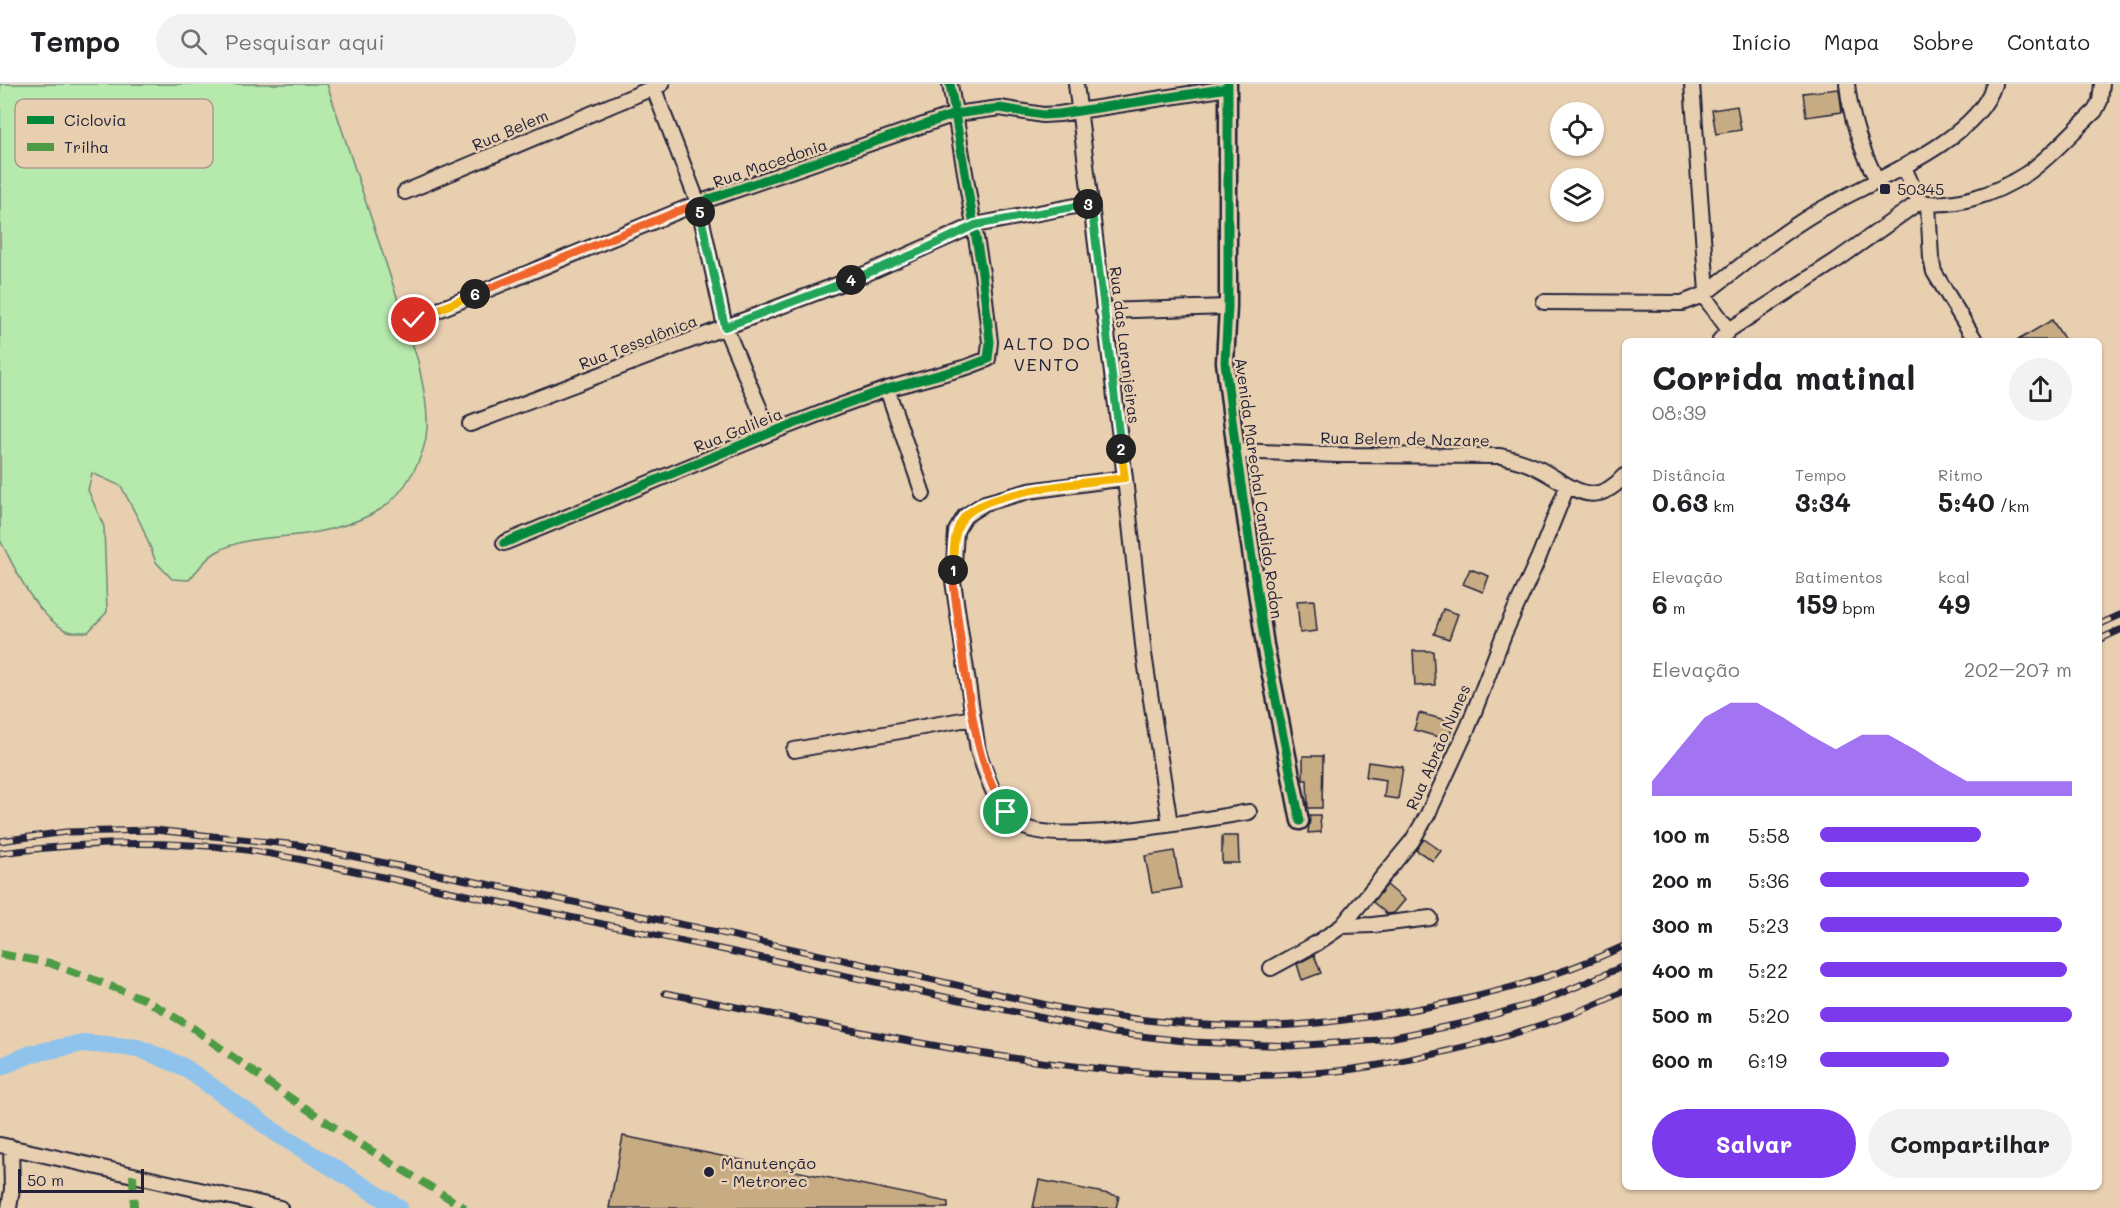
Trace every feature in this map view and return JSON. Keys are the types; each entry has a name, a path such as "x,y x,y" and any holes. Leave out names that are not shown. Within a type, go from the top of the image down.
{"street":[{"path":"950,84 975,225"},
{"name":"Rua das Laranjeiras","path":"1076,84 1125,478 1144,654 1170,824"},
{"path":"1692,84 1705,293 1724,335 1923,203 1963,201 2000,188 2027,173 2095,111 2103,84"},
{"path":"1847,84 1856,135 1877,180"},
{"path":"1544,302 1682,303 1705,293 1780,236 1815,213 1930,151 1979,113 1991,94 1994,84"},
{"path":"656,85 698,203 725,327 770,433"},
{"name":"Rua Belem","path":"405,192 656,85"},
{"name":"Rua Macedonia","path":"414,320 698,203 955,114 1000,108 1043,115 1228,86"},
{"name":"Avenida Marechal Candido Rodon","path":"1228,86 1228,307 1225,362 1265,645 1300,821"},
{"path":"1904,167 1923,203 1934,272 1974,338"},
{"name":"Rua Tessalônica","path":"470,424 863,275 975,225 1091,203"},
{"name":"Rua Galileia","path":"504,543 770,433 887,389 967,368 988,359 990,342 975,225"},
{"path":"1103,311 1228,307"},
{"path":"887,389 922,494"},
{"name":"Rua Belem de Nazare","path":"1236,451 1337,455 1500,456 1521,460 1540,469 1567,487"},
{"path":"1125,478 1029,490 985,503 965,516 956,531 953,581 978,751 986,774 994,794 1006,812 1029,831 1050,834 1119,831 1249,812"},
{"path":"1567,487 1589,494 1602,494 1615,487 1622,478"},
{"name":"Rua Abrão Nunes","path":"1270,968 1317,943 1342,926 1412,841 1428,814 1469,725 1503,634 1538,559 1567,487"},
{"path":"794,750 973,718"},
{"path":"1342,926 1373,925 1430,918"},
{"path":"9,1208 12,1189 5,1146 280,1208"}],"green space":[{"path":"0,84 327,84 418,361 426,402 426,439 418,462 406,484 381,509 339,527 312,533 250,540 226,547 208,558 189,580 172,579 156,562 141,524 121,486 92,473 88,490 104,527 107,612 88,632 65,630 44,613 27,590 0,540"}],"building":[{"path":"1839,89 1842,112 1806,117 1803,93"},
{"path":"1737,106 1741,130 1716,134 1712,110"},
{"path":"2052,320 2064,338 2021,338"},
{"path":"1470,569 1489,576 1483,592 1463,584"},
{"path":"1314,600 1317,631 1300,633 1297,601"},
{"path":"1443,609 1458,614 1449,639 1434,634"},
{"path":"1413,651 1433,651 1435,685 1415,686"},
{"path":"1419,713 1453,722 1449,740 1414,730"},
{"path":"1303,756 1323,756 1322,808 1308,808 1307,780 1303,780"},
{"path":"1368,762 1403,767 1398,799 1384,797 1386,780 1366,777"},
{"path":"1310,815 1320,815 1321,832 1308,833"},
{"path":"1222,836 1238,836 1239,863 1222,863"},
{"path":"1424,839 1441,851 1433,861 1416,850"},
{"path":"1174,851 1181,888 1152,893 1145,856"},
{"path":"1387,885 1405,900 1394,913 1387,914 1373,902"},
{"path":"1314,955 1321,973 1302,980 1297,964"},
{"name":"Manutenção - Metrorec","path":"623,1136 948,1202 948,1208 609,1208"},
{"path":"1039,1180 1119,1196 1116,1208 1033,1208"}],"waterway":[{"path":"0,1067 31,1054 83,1043 138,1048 184,1067 278,1134 399,1208"}],"railway":[{"path":"2102,623 2120,615"},
{"path":"2102,638 2120,630"},
{"path":"0,841 66,832 155,830 298,845 694,927 1065,1009 1142,1020 1194,1024 1297,1025 1404,1011 1469,998 1532,981 1622,947"},
{"path":"0,853 57,847 143,843 256,851 1114,1033 1193,1042 1291,1046 1380,1040 1469,1022 1548,999 1622,967"},
{"path":"665,993 915,1042 999,1056 1083,1067 1168,1074 1252,1076 1355,1069 1442,1052 1552,1021 1622,992"}],"marked path":[{"path":"0,954 50,963 144,999 193,1028 277,1089 349,1137 465,1208"},
{"path":"133,1175 134,1208"}],"cycle path":[{"path":"504,543 842,405 988,359 990,342 982,273 950,84"},
{"path":"1228,84 1228,307 1225,362 1265,645 1300,821"},
{"path":"414,320 698,203 955,114 1000,108 1043,115 1059,114 1228,88"}],"place":[{"name":"50345","path":"1885,189"},
{"name":"Manutenção - Metrorec","path":"709,1172"}],"district":[{"name":"ALTO DO VENTO","path":"1047,354"}],"route":[{"path":"414,320 698,203 725,327 863,275 975,225 1091,203 1125,478 1029,490 985,503 965,516 956,531 953,581 978,751 994,794 1006,812"}]}
